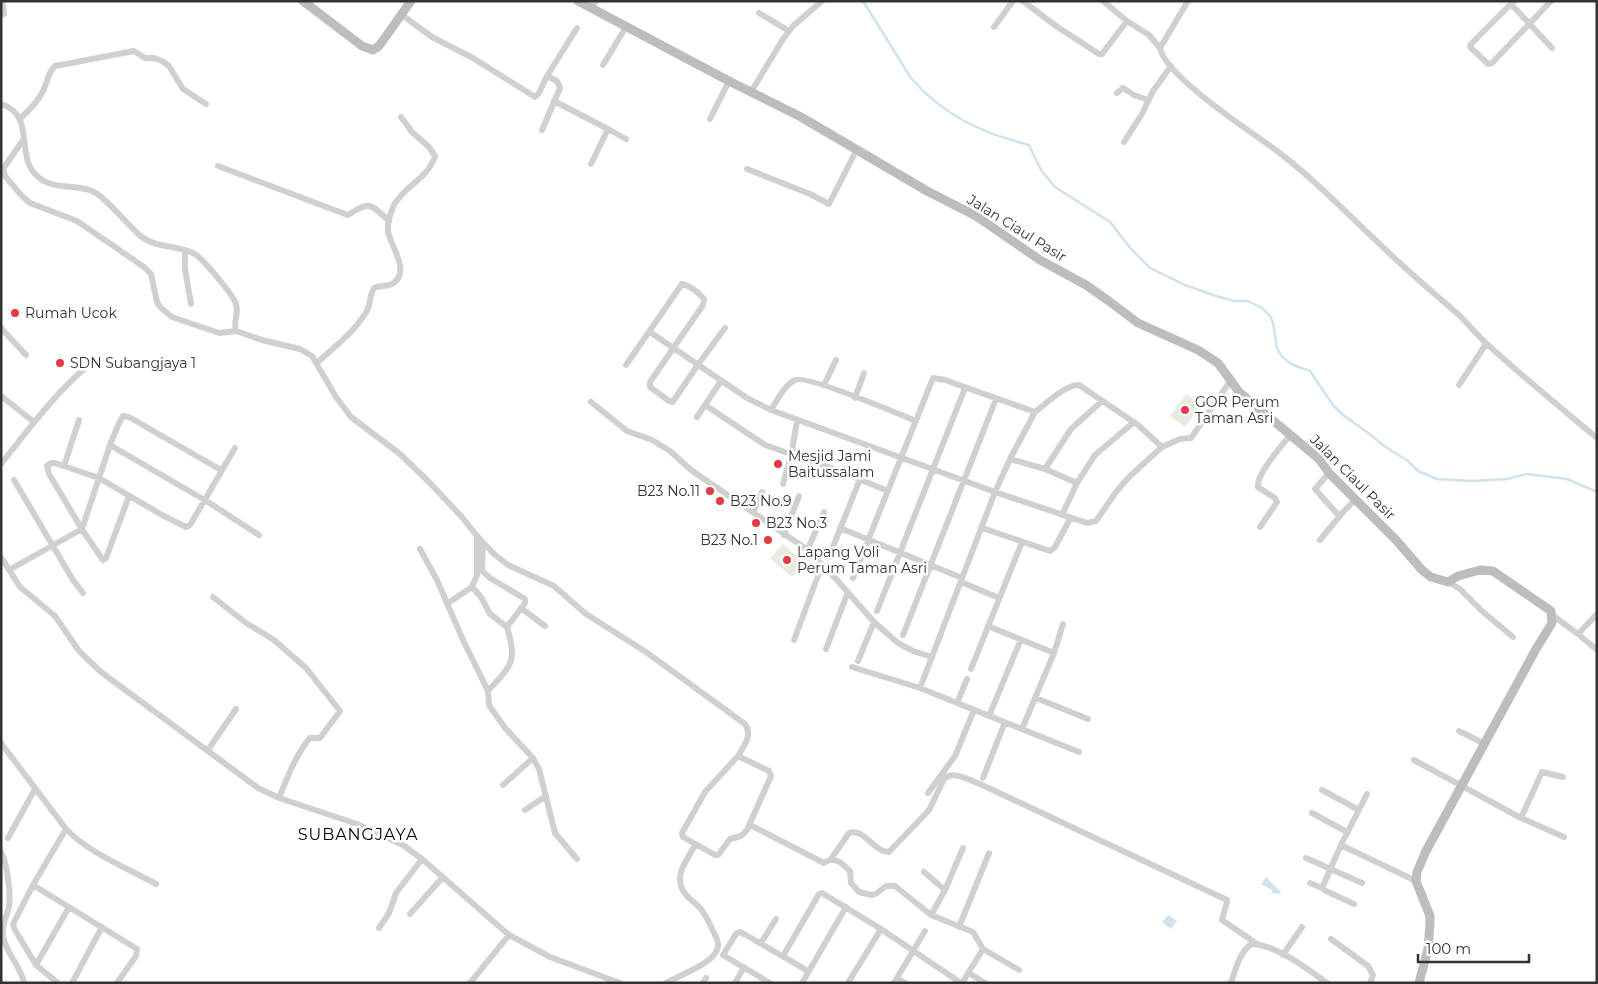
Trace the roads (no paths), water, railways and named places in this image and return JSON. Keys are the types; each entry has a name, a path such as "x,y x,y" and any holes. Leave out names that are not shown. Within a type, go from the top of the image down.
{"street":[{"path":"2,1 4,14"},
{"path":"303,1 370,50 380,46 411,1"},
{"name":"Jalan Ciaul Pasir","path":"578,1 593,5 626,27 801,117 927,191 976,216 1040,260 1086,285 1138,323 1198,350 1218,363 1239,392 1319,459 1329,473 1396,540 1422,570 1431,577 1448,582"},
{"path":"751,92 782,39 822,1"},
{"path":"994,27 1013,1"},
{"path":"1022,1 1099,54 1102,54 1127,21"},
{"path":"1103,1 1127,21 1149,35 1171,66 1192,87 1232,120 1286,158 1314,182 1461,318 1486,344 1597,438"},
{"path":"1160,48 1188,1"},
{"path":"1551,1 1529,23 1490,64 1470,46 1512,3 1529,23 1552,48"},
{"path":"759,13 790,31"},
{"path":"402,15 432,37 466,55 533,96 537,96 539,93 547,76 577,28"},
{"path":"603,65 626,27"},
{"path":"21,118 37,102 50,71 55,66 134,51 145,58 154,58 169,66 183,89 206,104"},
{"path":"1124,142 1142,114 1148,100 1171,66"},
{"path":"542,130 560,85 557,81 547,76"},
{"path":"710,119 729,81"},
{"path":"1117,92 1123,88 1134,95 1148,100"},
{"path":"554,101 626,139"},
{"path":"1,104 10,108 21,118 23,140 30,168 38,177 51,184 84,189 96,193 134,231 145,239 159,245 196,254 235,302 237,309 236,331"},
{"path":"317,363 365,315 370,305 374,288 388,286 396,281 398,277 400,261 388,230 389,221 394,206 403,191 426,175 435,156 412,132 401,117"},
{"path":"591,164 608,129"},
{"path":"23,140 3,169 5,176 25,200 77,221 144,267 151,274 160,308 172,317 218,333 236,331 262,340 306,351 317,363 336,397 351,417 400,454 461,516 483,543 508,565 554,586 586,614 646,652 745,724 749,729 749,735 738,756 705,792 682,832 683,837 715,855 718,855 730,839 741,836 750,826 772,775 770,772 738,756"},
{"path":"747,169 829,204 856,150"},
{"path":"218,166 347,215 363,205 371,206 389,221"},
{"path":"185,250 191,304"},
{"path":"626,365 682,284 693,289 704,299 703,305 649,386 673,402 724,328"},
{"path":"1,328 26,355"},
{"path":"650,332 697,366 747,398 771,410 995,492 1088,523 1096,521 1128,478 1162,447 1180,439 1191,438 1231,380"},
{"path":"1459,385 1486,344"},
{"path":"824,385 836,360"},
{"path":"1,464 34,422 85,368"},
{"path":"855,398 864,373"},
{"path":"771,410 788,385 801,378 916,421"},
{"path":"853,578 934,378 945,380 1035,412"},
{"path":"697,417 721,381"},
{"path":"920,688 995,492 1035,412 1066,388 1075,385 1082,387 1134,422 1162,447"},
{"path":"877,611 965,388"},
{"path":"1,396 34,422"},
{"path":"903,636 996,399"},
{"path":"1045,469 1071,429 1102,401"},
{"path":"591,402 627,431 652,440 670,451 691,470 807,551 848,592 874,622 898,643 912,651 932,657"},
{"path":"705,406 753,439 791,456 837,470 888,491"},
{"path":"9,570 82,529 110,445 119,422 124,416 129,417 221,470"},
{"path":"64,466 79,420"},
{"path":"783,484 791,456 797,421"},
{"path":"1062,515 1077,483 1096,455 1134,422"},
{"path":"1260,527 1278,502 1258,487 1258,480 1290,435"},
{"path":"110,445 204,500 259,535"},
{"path":"129,496 105,560 82,529 46,468 51,462 98,478 178,524 188,527 235,448"},
{"path":"1010,459 1045,469 1077,483"},
{"path":"1329,473 1315,489 1339,516"},
{"path":"828,557 860,479"},
{"path":"14,480 73,580 83,593"},
{"path":"753,512 762,492"},
{"path":"784,535 799,496"},
{"path":"1320,540 1339,516 1355,500"},
{"path":"807,551 824,512"},
{"path":"982,528 1050,551 1070,518"},
{"path":"840,528 930,565 999,598"},
{"path":"477,536 480,573"},
{"path":"971,669 1022,542"},
{"path":"448,603 472,587 480,573 483,543"},
{"path":"420,550 448,603 463,640 488,691 489,705 533,758 539,769 555,834 577,859"},
{"path":"1,557 24,592 55,616 79,651 101,672 258,788 279,798 331,814 403,844 509,935 550,957 620,983"},
{"path":"794,640 822,565"},
{"path":"1513,637 1482,611 1460,589 1448,582 1458,576 1480,570 1492,571 1548,608 1552,615 1597,650"},
{"path":"480,573 522,596 526,601 507,627"},
{"path":"472,587 481,597 490,614 507,627 512,647 512,660 506,672 488,691"},
{"path":"826,649 848,592"},
{"path":"213,597 246,623 274,640 306,668 340,712 320,738 310,738 303,747 279,798"},
{"path":"521,608 545,626"},
{"path":"1578,634 1597,614"},
{"path":"1419,983 1428,949 1430,920 1416,881 1417,872 1426,851 1552,623 1552,615"},
{"path":"858,661 874,622"},
{"path":"1022,730 1054,653 1062,624"},
{"path":"988,626 1054,653"},
{"path":"989,716 1021,639"},
{"path":"852,667 920,688 1079,752"},
{"path":"957,703 967,679"},
{"path":"1036,698 1088,719"},
{"path":"208,750 236,709"},
{"path":"928,793 955,756 974,710"},
{"path":"983,778 1005,722"},
{"path":"1459,731 1485,744"},
{"path":"2,745 73,836 92,849 156,884"},
{"path":"502,785 533,758"},
{"path":"1414,760 1521,818 1564,837"},
{"path":"1521,818 1542,772 1562,777"},
{"path":"750,826 822,863 826,863 831,859 846,837 852,832 858,833 878,849 888,852 929,810 944,779 948,775 953,775 980,784 1226,900 1222,920 1257,944 1283,954 1327,983"},
{"path":"8,838 35,789"},
{"path":"1322,790 1359,810"},
{"path":"1322,888 1347,832 1367,794"},
{"path":"526,810 546,796"},
{"path":"1312,814 1347,832"},
{"path":"58,983 36,965 13,924 33,885 66,829"},
{"path":"666,983 705,962 715,954 718,947 707,918 698,906 688,898 680,883 681,874 695,845"},
{"path":"1341,845 1416,881"},
{"path":"931,915 945,890 963,848"},
{"path":"1,852 6,861 9,903 3,926 3,935 6,946 24,983"},
{"path":"959,927 990,853"},
{"path":"1306,858 1362,883"},
{"path":"379,928 389,913 396,893 422,859"},
{"path":"831,859 840,862 850,871 851,883 860,892 872,895 886,886 892,885 931,915 973,932 981,947 1019,970"},
{"path":"924,872 945,890"},
{"path":"410,914 443,877"},
{"path":"1310,883 1354,904"},
{"path":"33,885 137,949 136,956 117,983"},
{"path":"783,956 819,894 823,894 846,907 961,983 981,947"},
{"path":"36,965 69,907"},
{"path":"802,983 846,907"},
{"path":"761,943 776,919"},
{"path":"72,983 102,927"},
{"path":"1283,954 1302,927"},
{"path":"848,983 881,929"},
{"path":"905,983 895,980 925,931"},
{"path":"769,982 723,954 736,934 740,932 808,971"},
{"path":"470,983 509,935"},
{"path":"1331,939 1368,966 1373,975 1370,983"},
{"path":"1231,983 1246,948 1252,944 1257,944"},
{"path":"735,983 744,967"},
{"path":"968,973 985,983"}],"water":[{"path":"1266,877 1281,892 1279,894 1272,893 1272,890 1261,884"},
{"path":"1168,915 1177,921 1171,929 1162,922"}],"waterway":[{"path":"863,1 911,78 937,103 950,113 980,129 1029,145 1041,170 1055,187 1110,222 1131,249 1150,268 1185,285 1234,301 1248,301 1262,308 1270,316 1273,323 1277,348 1282,357 1293,365 1310,371 1333,405 1343,415 1384,446 1408,461 1418,471 1437,479 1472,481 1507,479 1527,474 1567,479 1597,492"}],"place":[{"name":"Rumah Ucok","path":"15,313"},
{"name":"SDN Subangjaya 1","path":"60,363"},
{"name":"GOR Perum Taman Asri","path":"1185,410"},
{"name":"Mesjid Jami Baitussalam","path":"778,464"},
{"name":"B23 No.11","path":"710,491"},
{"name":"B23 No.9","path":"720,501"},
{"name":"B23 No.3","path":"756,523"},
{"name":"B23 No.1","path":"768,540"},
{"name":"Lapang Voli Perum Taman Asri","path":"787,560"}],"district":[{"name":"SUBANGJAYA","path":"358,834"}]}
